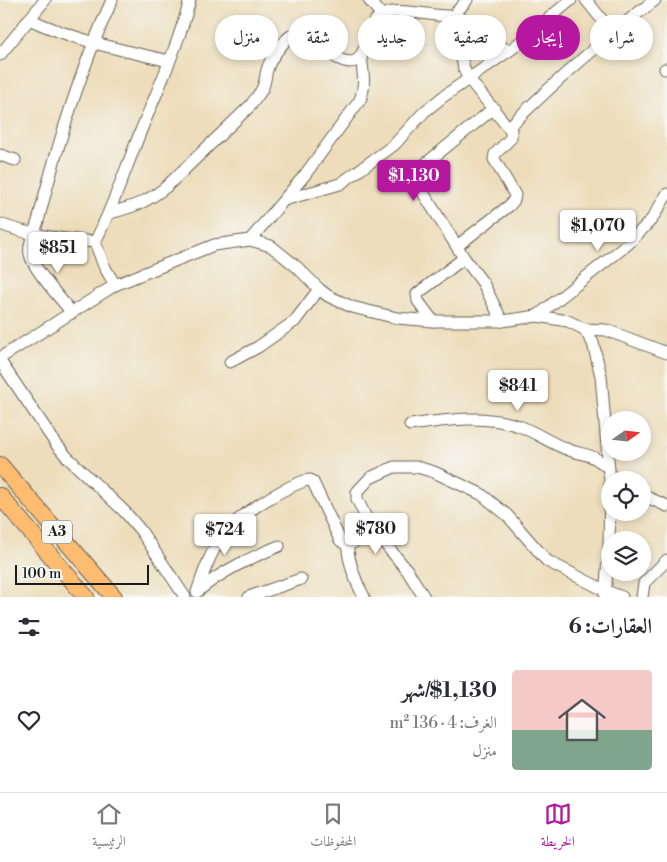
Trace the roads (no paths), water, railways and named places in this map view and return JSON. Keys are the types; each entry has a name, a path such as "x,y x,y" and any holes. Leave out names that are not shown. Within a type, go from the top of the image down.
{"highway":[{"name":"A3","path":"0,465 114,597"},
{"name":"A3","path":"0,496 86,597"}],"street":[{"path":"0,56 45,0"},
{"path":"72,313 32,260 29,248 48,181 92,44 112,0"},
{"path":"115,286 104,266 96,242 110,213 185,19 190,0"},
{"path":"369,0 380,13 388,9 415,4 440,15"},
{"path":"454,15 466,0"},
{"path":"284,200 340,184 394,145 424,112 468,78 508,51 571,0"},
{"path":"586,0 598,15"},
{"path":"635,15 655,0"},
{"path":"30,19 92,44 169,61"},
{"path":"110,213 139,205 152,198 166,187 251,105 262,89 272,57 289,36 295,34 304,35 336,58 345,61 354,61 358,58"},
{"path":"509,127 542,94 590,51"},
{"path":"250,240 304,176 360,100 364,92 361,60"},
{"path":"457,246 514,200 513,190 494,159 495,154 512,135 509,127 468,78 462,60"},
{"path":"494,108 416,173 417,183 464,258 483,283 502,321"},
{"path":"0,155 15,160"},
{"path":"537,316 628,244 652,219 667,194"},
{"path":"0,224 34,235 96,242"},
{"path":"185,597 141,531 125,512 67,457 56,444 0,360 115,286 214,245 250,240 271,246 291,261 328,296 352,307 397,318 433,322 502,321 537,316 568,321 584,329 606,330 667,353"},
{"path":"433,322 418,301 417,294 464,258"},
{"path":"230,362 264,343 295,321 319,289"},
{"path":"584,329 592,343 601,376 608,471"},
{"path":"410,425 452,420 495,419 520,427 568,450 593,456 608,468"},
{"path":"424,597 407,570 370,526 357,499 357,492 370,478 394,467 417,467 440,474 481,494 507,515 547,561 606,594 622,597"},
{"path":"194,595 220,539 232,526 253,508 304,481 310,480 313,482 340,540 347,544"},
{"path":"651,499 667,506"},
{"path":"606,594 609,521"},
{"path":"347,544 358,538 370,526"},
{"path":"347,544 349,562 355,580 364,597"},
{"path":"194,595 210,581 236,565 279,546"},
{"path":"642,597 644,584 667,560"},
{"path":"248,597 301,579"}]}
